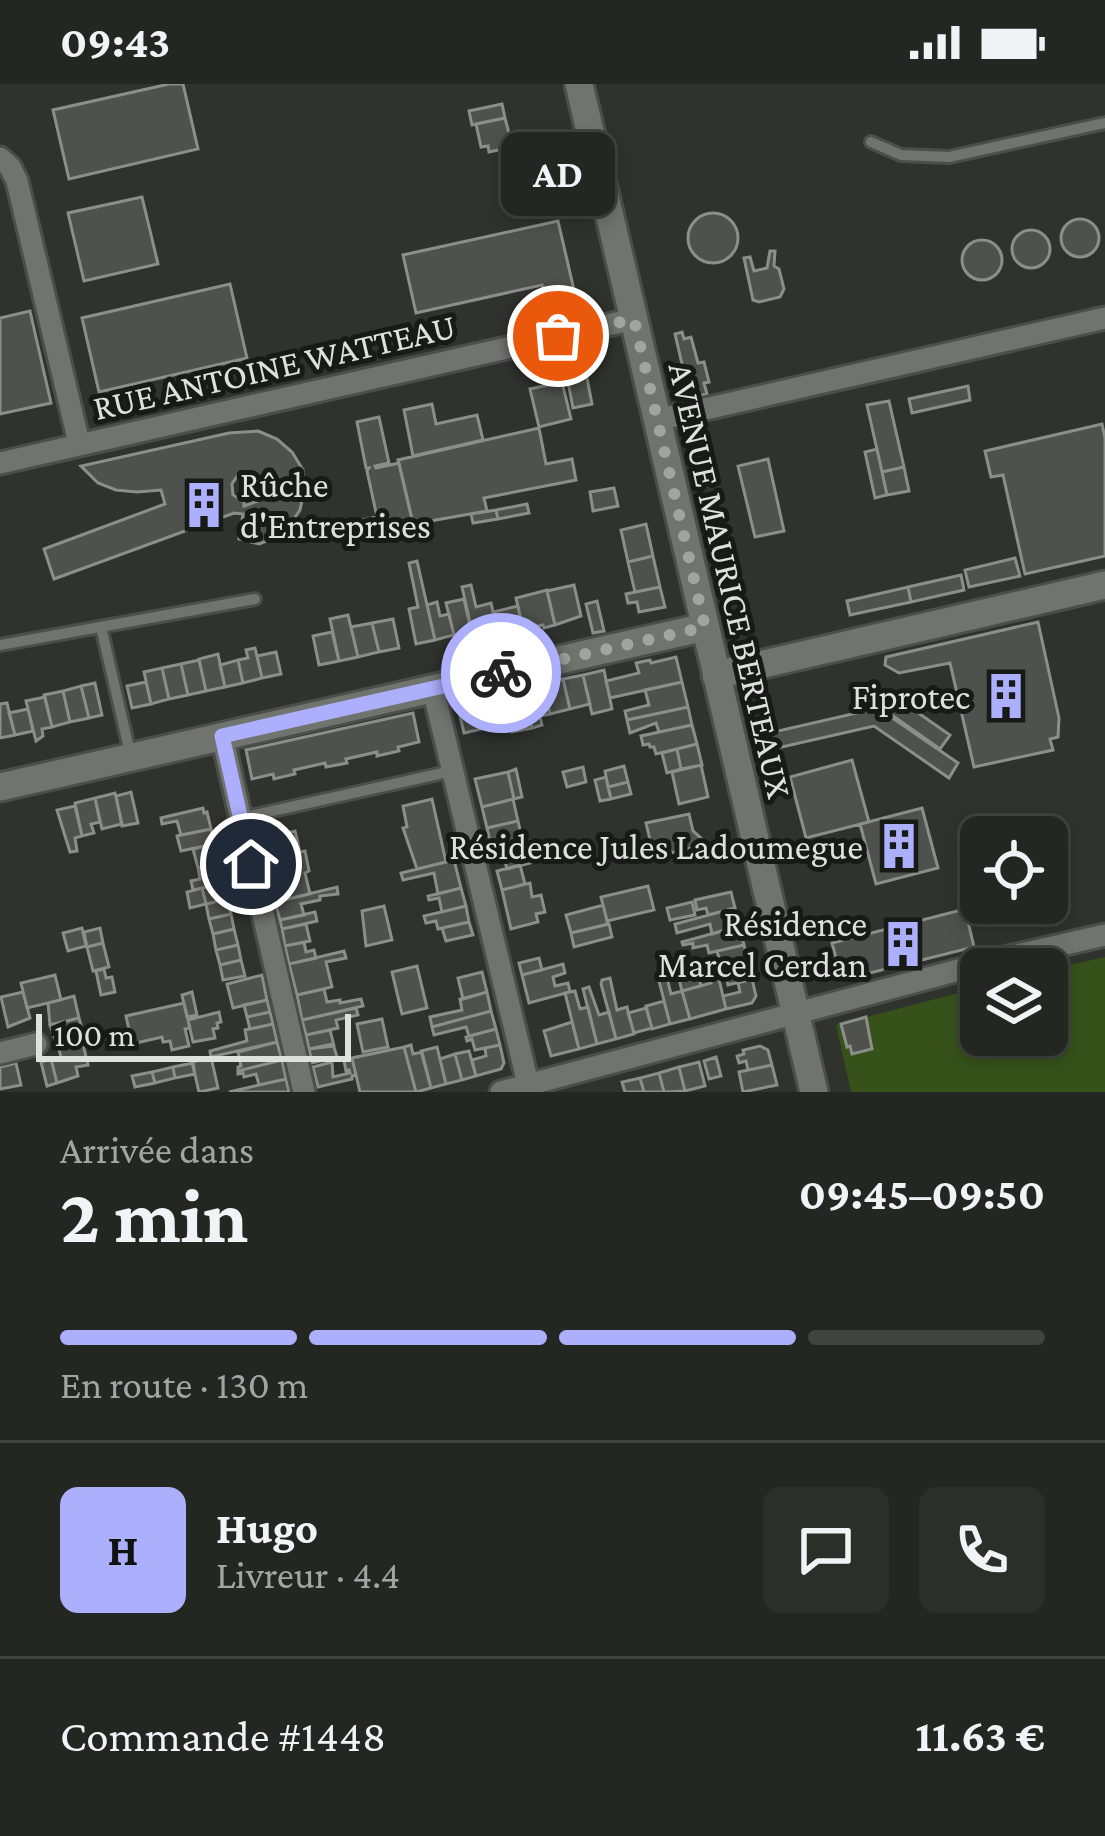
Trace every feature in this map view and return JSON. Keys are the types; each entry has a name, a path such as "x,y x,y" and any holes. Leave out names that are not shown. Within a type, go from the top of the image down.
{"street":[{"name":"AVENUE MAURICE BERTEAUX","path":"579,84 814,1092"},
{"path":"0,158 17,181 79,443"},
{"path":"657,420 1105,318"},
{"name":"RUE ANTOINE WATTEAU","path":"0,463 634,319"},
{"path":"716,674 1105,585"},
{"path":"0,787 705,627"},
{"path":"433,689 529,1088"},
{"path":"222,736 304,1092"},
{"path":"501,1092 1105,935"},
{"path":"0,1053 36,1044"}],"lane":[{"path":"871,142 901,155 949,157 1105,123"},
{"path":"0,645 255,599"},
{"path":"101,627 131,757"},
{"path":"241,818 452,770"}],"green space":[{"path":"1105,957 1105,1092 851,1092 836,1025 960,993 960,1056 1068,1056 1068,965"}],"building":[{"path":"183,84 198,149 69,179 53,110"},
{"path":"502,104 505,118 472,125 469,111"},
{"path":"505,118 511,141 489,152 488,146 481,147 476,124"},
{"path":"142,197 158,264 84,281 68,213"},
{"path":"713,213 730,221 738,238 730,255 713,263 696,255 688,238 696,221"},
{"path":"1080,219 1094,224 1099,238 1094,252 1080,257 1066,252 1061,238 1066,224"},
{"path":"558,221 577,303 547,310 542,285 416,313 403,255"},
{"path":"1031,230 1045,235 1050,249 1045,263 1031,268 1017,263 1012,249 1017,235"},
{"path":"982,240 996,246 1002,260 996,274 982,280 968,274 962,260 968,246"},
{"path":"770,251 775,251 774,266 784,289 780,297 759,302 753,300 744,258 750,257 754,271 767,268"},
{"path":"230,284 247,358 99,392 82,318"},
{"path":"30,311 51,403 0,414 0,318"},
{"path":"682,332 684,339 691,337 698,363 704,362 707,394 690,398 675,334"},
{"path":"586,373 592,404 573,408 567,377"},
{"path":"562,382 571,419 539,427 530,389"},
{"path":"968,386 970,400 912,413 909,399"},
{"path":"889,401 904,467 882,472 867,405"},
{"path":"432,404 436,424 477,415 483,440 413,456 404,410"},
{"path":"379,417 389,463 375,466 399,463 413,523 350,534 347,523 377,517 357,422"},
{"path":"1102,424 1105,556 1025,574 1003,475 991,477 985,451"},
{"path":"539,428 546,464 572,459 576,480 484,498 487,511 413,524 398,460"},
{"name":"Rûche d'Entreprises","path":"258,431 277,439 303,470 300,510 275,538 259,544 239,539 243,514 234,513 54,579 44,549 165,504 161,490 116,490 98,483 81,466 229,433","holes":["238,475 257,477 260,487 265,487 258,501 244,506 233,495 232,484"]},
{"path":"877,449 887,495 875,498 865,452"},
{"path":"768,459 784,531 755,537 738,466"},
{"path":"904,467 909,491 887,495 882,472"},
{"path":"614,488 618,506 593,511 590,492"},
{"path":"527,504 529,513 498,519 496,510"},
{"path":"496,510 498,519 473,523 471,514"},
{"path":"646,524 653,556 628,562 621,530"},
{"path":"653,556 660,587 635,592 628,562"},
{"path":"1015,558 1020,576 969,587 965,570"},
{"path":"417,561 435,640 416,644 409,609 418,607 409,563"},
{"path":"961,575 964,590 911,602 908,587"},
{"path":"471,585 476,607 491,603 499,638 474,640 462,587"},
{"path":"574,585 581,616 555,625 547,591"},
{"path":"660,587 665,607 639,612 637,602 628,603 626,594"},
{"path":"908,587 911,602 850,615 847,601"},
{"path":"547,590 555,625 523,629 516,598"},
{"path":"464,599 471,631 454,635 446,603"},
{"path":"597,601 604,631 593,633 586,604"},
{"path":"437,602 440,616 449,614 454,635 435,640 427,605"},
{"path":"518,606 523,629 499,638 493,612"},
{"path":"348,615 358,657 339,661 330,619"},
{"path":"393,619 399,648 379,652 372,623"},
{"name":"Fiprotec","path":"1038,622 1059,718 1058,737 1050,739 1053,750 974,767 950,663 899,673 885,665 886,657"},
{"path":"372,623 379,652 358,657 351,627"},
{"path":"332,632 339,661 319,665 313,636"},
{"path":"255,648 262,678 243,683 238,660 248,658 246,650"},
{"path":"276,652 281,674 262,678 257,656"},
{"path":"218,654 225,687 206,691 199,659"},
{"path":"676,657 682,682 610,698 606,681 639,673 636,663"},
{"path":"199,660 206,691 188,695 181,664"},
{"path":"238,660 243,683 225,687 220,665"},
{"path":"181,664 188,695 169,699 162,668"},
{"path":"162,668 169,699 151,704 144,672"},
{"path":"604,670 612,709 592,714 583,675"},
{"path":"583,675 590,704 570,709 563,679"},
{"path":"563,679 570,709 550,714 543,684"},
{"path":"146,682 151,704 132,708 127,686"},
{"path":"682,682 688,707 627,720 625,711 649,705 645,690"},
{"path":"95,683 102,715 89,718 81,686"},
{"path":"543,684 550,714 540,716 542,725 532,728 523,688"},
{"path":"81,686 89,718 70,722 63,691"},
{"path":"523,688 532,728 512,732 503,692"},
{"path":"63,691 70,722 52,727 44,695"},
{"path":"503,692 510,723 490,727 484,697"},
{"path":"891,694 950,735 940,749 879,706 880,696"},
{"path":"45,697 52,727 42,729 43,736 36,741 26,701"},
{"path":"484,697 490,727 464,733 457,703"},
{"path":"7,703 15,735 0,738 0,704"},
{"path":"688,707 692,725 659,732 656,723 630,733 627,720"},
{"path":"878,708 958,763 949,778 874,726 773,749 769,733"},
{"path":"28,709 33,731 15,735 9,713"},
{"path":"413,713 419,742 398,747 399,751 377,756 377,752 326,767 325,763 274,779 273,774 252,779 246,750"},
{"path":"692,725 697,744 656,754 654,747 643,745 641,736"},
{"path":"697,744 702,765 681,769 677,749"},
{"path":"677,749 681,769 667,773 662,753"},
{"path":"852,760 869,822 806,838 790,777"},
{"path":"701,765 708,797 679,804 672,772"},
{"path":"624,766 628,782 608,787 605,771"},
{"path":"583,767 586,782 567,787 563,772"},
{"path":"516,769 522,797 514,799 508,772"},
{"path":"508,772 514,799 482,807 475,779"},
{"path":"606,777 611,799 600,801 595,780"},
{"path":"628,782 631,794 611,799 608,787"},
{"path":"131,792 138,823 122,826 116,796"},
{"path":"115,793 122,824 102,829 95,798"},
{"path":"95,798 100,822 91,824 94,833 82,836 75,803"},
{"path":"432,799 446,862 417,869 403,828 407,827 403,806"},
{"path":"513,799 518,821 487,828 482,807"},
{"path":"75,806 82,836 75,838 77,851 70,852 57,810"},
{"path":"203,808 211,829 181,835 177,821 162,824 161,818"},
{"name":"Résidence Jules Ladoumegue","path":"922,808 938,868 876,884 860,824"},
{"path":"689,814 693,831 701,838 699,846 654,857 646,823"},
{"path":"518,821 523,843 492,850 487,828"},
{"path":"211,829 214,844 181,851 177,836"},
{"path":"295,831 300,852 305,851 310,894 280,901 266,838"},
{"path":"533,840 538,861 507,869 503,854 494,856 492,850"},
{"path":"217,843 221,863 198,868 193,849"},
{"path":"454,860 461,888 438,894 434,873 403,880 401,873"},
{"path":"221,863 226,883 193,890 191,881 200,879 198,868"},
{"path":"520,865 525,884 502,890 497,871"},
{"path":"224,883 227,899 206,904 202,888"},
{"path":"530,883 532,897 541,895 545,912 536,914 538,922 511,929 502,890"},
{"path":"648,886 654,910 607,921 601,897"},
{"path":"337,887 338,894 301,904 304,915 280,920 275,902"},
{"path":"202,888 206,904 190,908 187,892"},
{"path":"461,888 466,906 442,912 439,898 429,900 428,896"},
{"path":"731,892 735,908 708,915 706,908 697,910 695,900"},
{"path":"227,899 231,914 209,919 206,904"},
{"path":"692,902 695,915 670,920 667,908"},
{"path":"603,905 608,924 571,933 566,915"},
{"path":"384,906 392,940 366,946 362,911"},
{"path":"466,906 469,922 438,929 436,921 426,923 424,916"},
{"path":"735,908 739,926 712,934 710,924 677,933 675,924"},
{"name":"Résidence Marcel Cerdan","path":"960,910 960,924 969,924 974,947 842,980 832,943"},
{"path":"315,912 317,921 282,929 280,920"},
{"path":"231,914 234,929 213,934 209,919"},
{"path":"469,922 473,935 446,941 442,928"},
{"path":"306,924 310,941 285,946 282,929"},
{"path":"609,924 612,937 574,947 571,933"},
{"path":"739,926 744,945 709,953 707,945 693,948 693,943 682,942"},
{"path":"82,928 86,946 68,951 63,933"},
{"path":"100,928 103,943 87,947 84,932"},
{"path":"234,929 238,945 216,950 213,934"},
{"path":"304,942 306,952 314,950 316,958 289,964 285,946"},
{"path":"103,943 109,967 93,971 87,947"},
{"path":"238,945 241,960 220,965 216,950"},
{"path":"744,945 748,963 698,976 697,968 720,962 717,951"},
{"path":"344,951 346,958 326,962 332,987 297,995 289,964"},
{"path":"539,958 542,970 522,975 519,963"},
{"path":"241,960 245,976 223,980 220,965"},
{"path":"748,963 752,979 728,985 725,973 718,975 717,971"},
{"path":"563,964 565,973 553,977 555,986 568,983 570,992 529,1003 522,975"},
{"path":"417,966 427,1008 402,1014 392,972"},
{"path":"104,969 106,978 112,977 115,992 101,995 96,971"},
{"path":"717,971 726,1009 690,1019 682,991 711,983 709,973"},
{"path":"482,972 487,992 463,999 458,978"},
{"path":"666,974 671,994 682,991 690,1019 670,1024 658,977"},
{"path":"698,974 701,986 682,991 679,979"},
{"path":"55,975 61,1000 27,1008 21,983"},
{"path":"262,975 267,1000 233,1008 227,984"},
{"path":"610,978 617,1010 627,1007 634,1034 616,1039 601,984"},
{"path":"752,979 756,996 752,1003 726,1009 723,996 740,992 738,983"},
{"path":"589,987 599,1015 609,1012 616,1039 597,1044 583,989"},
{"path":"324,989 327,1002 361,999 363,1006 302,1020 297,995"},
{"path":"575,991 580,1009 588,1007 597,1044 579,1049 565,993"},
{"path":"23,992 30,1018 8,1027 1,997"},
{"path":"192,992 197,1015 187,1017 182,995"},
{"path":"487,992 491,1011 432,1027 430,1017 462,1010 460,999"},
{"path":"74,996 79,1018 50,1025 48,1003"},
{"path":"267,1000 270,1012 247,1017 244,1005"},
{"path":"664,1001 670,1024 652,1029 646,1006"},
{"path":"184,1003 189,1046 172,1050 170,1041 163,1042 162,1037 132,1044 126,1016"},
{"path":"356,1008 358,1015 336,1020 338,1028 306,1035 302,1020"},
{"path":"646,1008 652,1028 634,1033 628,1013"},
{"path":"491,1011 496,1029 469,1036 466,1027 434,1035 432,1027"},
{"path":"219,1012 215,1038 193,1042 188,1020"},
{"path":"270,1012 273,1024 250,1029 247,1017"},
{"path":"866,1017 872,1049 852,1054 841,1024"},
{"path":"79,1018 85,1040 58,1046 50,1025"},
{"path":"382,1019 388,1047 363,1052 357,1024"},
{"path":"572,1022 579,1049 551,1056 544,1031"},
{"path":"273,1024 277,1042 211,1057 210,1051 247,1041 245,1030"},
{"path":"496,1029 500,1045 475,1050 472,1039 467,1041 466,1037"},
{"path":"330,1030 334,1046 309,1049 306,1035"},
{"path":"82,1040 88,1065 76,1067 78,1076 57,1083 51,1059 61,1057 58,1046"},
{"path":"277,1042 282,1060 238,1071 238,1052"},
{"path":"333,1044 337,1057 312,1063 309,1049"},
{"path":"411,1045 413,1054 422,1052 431,1088 416,1092 404,1047"},
{"path":"500,1045 501,1069 476,1076 472,1060 486,1056 485,1048"},
{"path":"760,1046 768,1050 772,1065 748,1070 746,1061 739,1063 737,1056 743,1050"},
{"path":"404,1047 416,1092 360,1092 352,1058"},
{"path":"437,1047 446,1084 431,1088 421,1051"},
{"path":"469,1051 476,1076 462,1080 455,1054"},
{"path":"455,1054 462,1080 446,1084 440,1059"},
{"path":"211,1057 218,1088 199,1092 192,1062"},
{"path":"716,1057 721,1076 709,1079 704,1061"},
{"path":"352,1058 356,1075 352,1079 318,1087 313,1067 332,1062 333,1077 350,1073 344,1060"},
{"path":"51,1059 57,1083 47,1086 41,1062"},
{"path":"282,1060 286,1079 259,1085 256,1074 238,1074 238,1071"},
{"path":"699,1062 705,1086 685,1091 679,1067"},
{"path":"16,1063 21,1085 0,1089 0,1067"},
{"path":"193,1063 195,1074 175,1078 173,1067"},
{"path":"772,1065 777,1085 743,1092 739,1072"},
{"path":"173,1067 175,1078 155,1083 152,1072"},
{"path":"679,1067 685,1091 664,1092 659,1073"},
{"path":"152,1072 155,1083 135,1087 132,1076"},
{"path":"659,1073 664,1092 644,1092 640,1078"},
{"path":"640,1078 644,1092 625,1092 622,1082"},
{"path":"286,1079 289,1092 229,1092 259,1085"}],"way so far":[{"path":"501,673 705,627 634,319 558,336"}],"place":[{"name":"AD","path":"558,336"},
{"name":"Rûche d'Entreprises","path":"204,505"},
{"name":"Fiprotec","path":"1006,696"},
{"name":"Résidence Jules Ladoumegue","path":"899,846"},
{"name":"Résidence Marcel Cerdan","path":"903,944"}],"route":[{"path":"251,864 222,736 501,673"}]}
